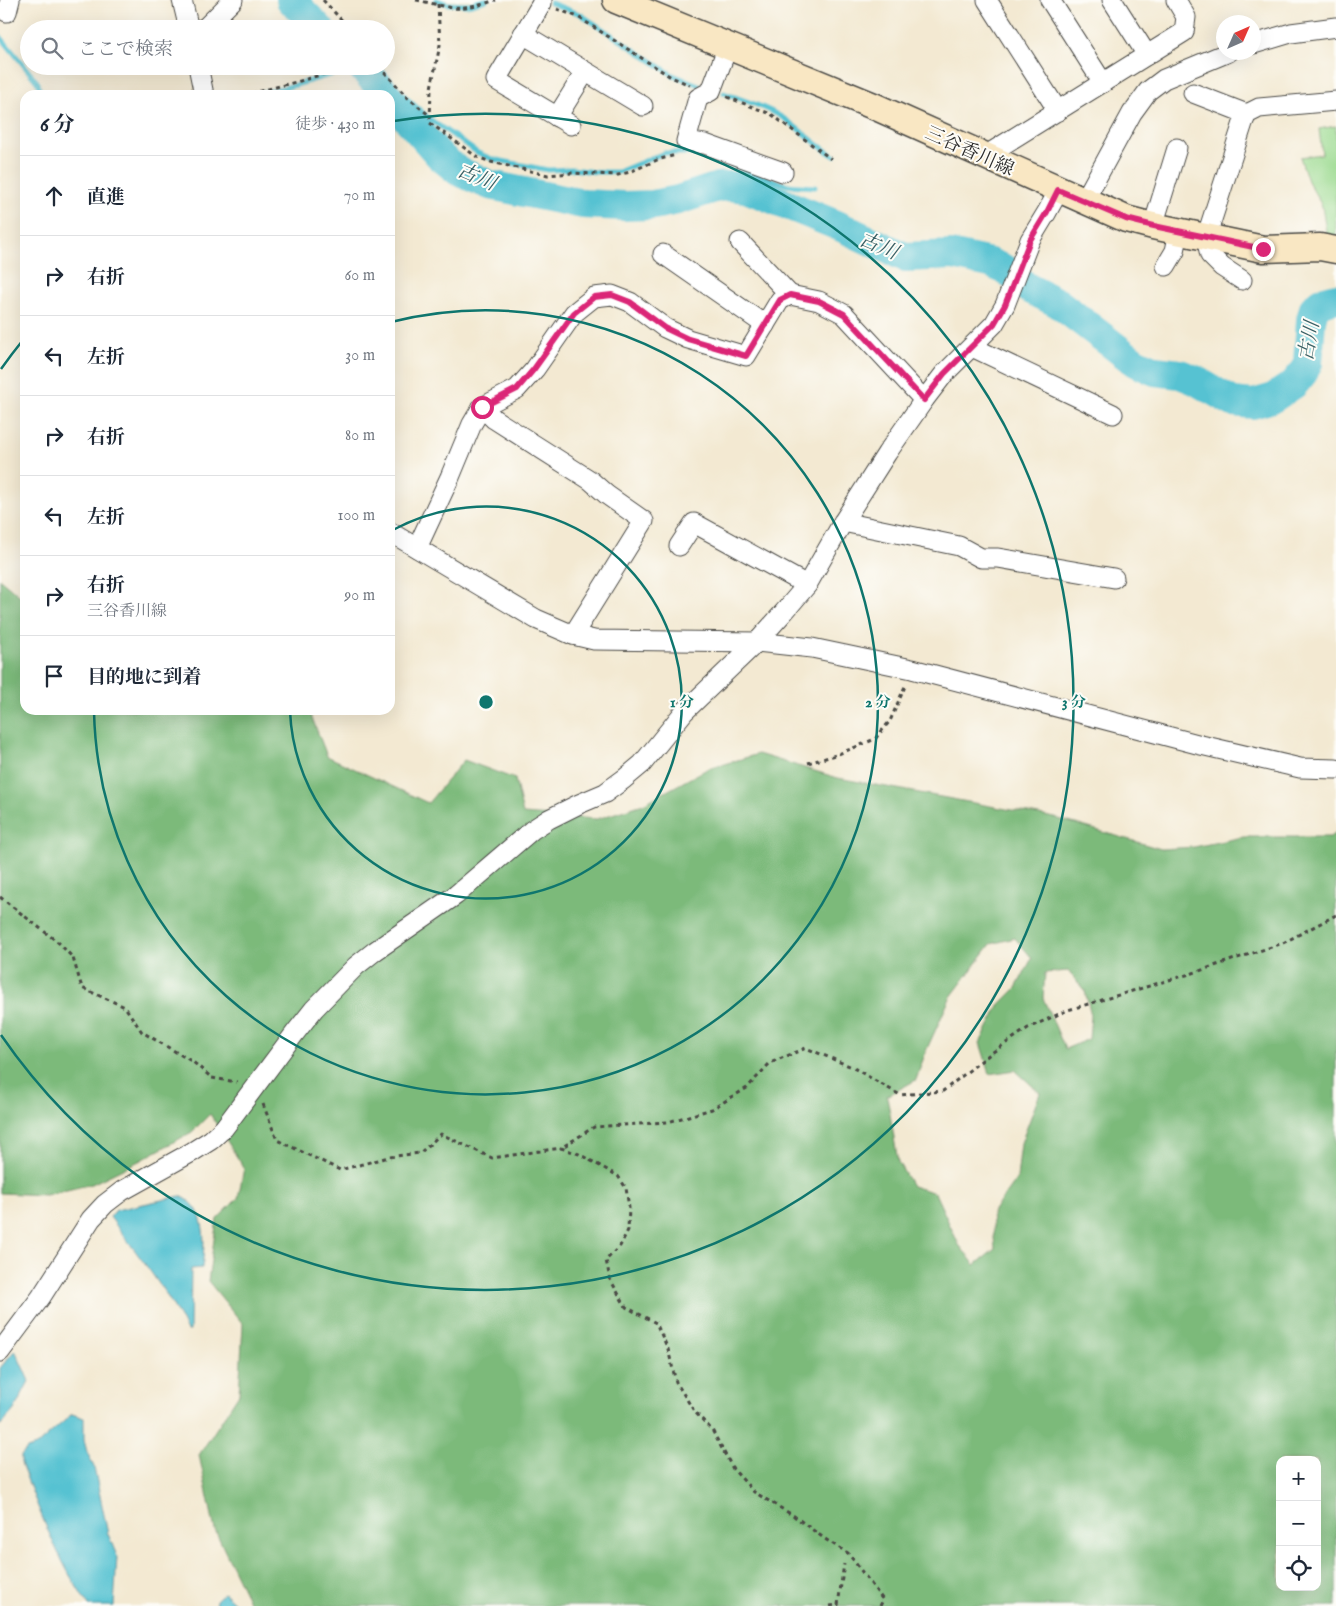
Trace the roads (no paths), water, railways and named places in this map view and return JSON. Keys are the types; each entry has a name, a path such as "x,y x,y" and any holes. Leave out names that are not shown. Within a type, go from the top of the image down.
{"main road":[{"name":"三谷香川線","path":"616,0 649,7 728,46 876,107 1126,219 1263,249 1320,247 1336,250"}],"street":[{"path":"182,0 188,20"},
{"path":"213,20 233,0"},
{"path":"987,0 1058,111"},
{"path":"1050,0 1103,83"},
{"path":"1112,0 1147,55"},
{"path":"985,156 1184,32 1186,17 1180,1"},
{"path":"542,2 496,80 564,121 586,72"},
{"path":"1261,42 1291,33 1336,27"},
{"path":"523,34 643,106"},
{"path":"728,46 711,91 698,98 686,142 705,144 783,172"},
{"path":"1084,201 1132,113 1148,91 1164,79 1216,57"},
{"path":"200,75 203,90"},
{"path":"1193,93 1247,114"},
{"path":"1242,280 1222,267 1210,255 1206,238 1247,114 1260,108 1336,100"},
{"path":"1154,226 1177,148"},
{"path":"0,1352 41,1297 91,1219 105,1204 122,1191 192,1152 211,1140 224,1128 294,1033 314,1009 356,966 374,951 456,895 532,830 549,819 605,793 624,779 642,764 684,712 757,642 807,585 843,522 887,453 924,400 944,374 994,324 1005,305 1030,240 1058,190"},
{"path":"1166,266 1175,251 1179,232"},
{"path":"740,242 790,295 819,301 844,314 924,400"},
{"path":"663,254 765,325"},
{"path":"417,548 472,424 482,407 517,389 534,369 574,313 594,297 612,295 630,302 665,328 688,339 746,356 780,300 790,295"},
{"path":"972,347 1113,414"},
{"path":"482,407 494,419 590,480 606,495 644,521 574,636"},
{"path":"843,522 959,546 981,558 998,558 1114,578"},
{"path":"679,546 694,523 807,585"},
{"path":"395,535 536,619 574,636 594,640 757,642 812,648 912,669 1201,745 1300,768 1336,769"}],"water":[{"path":"180,1196 196,1208 203,1227 204,1237 202,1268 191,1269 190,1331 187,1331 161,1287 110,1217 116,1210"},
{"path":"15,1350 29,1381 14,1410 0,1426 0,1368"},
{"path":"72,1414 84,1418 84,1440 94,1467 108,1534 117,1556 114,1606 89,1606 59,1554 21,1463 21,1456 27,1449 36,1446"},
{"path":"224,1593 238,1606 215,1606 216,1600"}],"waterway":[{"name":"古川","path":"291,0 311,20"},
{"path":"436,0 448,4 467,5 486,0"},
{"path":"551,3 580,14 673,75 699,85"},
{"path":"0,36 20,61"},
{"path":"32,75 38,83 39,90"},
{"path":"274,90 330,75"},
{"name":"古川","path":"369,75 383,90"},
{"path":"381,75 431,120 478,153 492,159 548,170 572,169 618,172 664,153 701,153"},
{"path":"724,93 758,105 782,117 834,156"},
{"name":"古川","path":"395,105 441,157 458,171 490,185 583,204 624,206 653,205 678,200 718,187 746,188 839,226 905,257 954,255 990,263 1006,270 1028,288 1058,303 1135,362 1155,371 1180,374 1195,380 1233,402 1253,404 1273,398 1294,384 1308,363 1311,320 1314,308 1321,302 1336,298"},
{"path":"719,158 728,164 787,185 815,187"}]}
